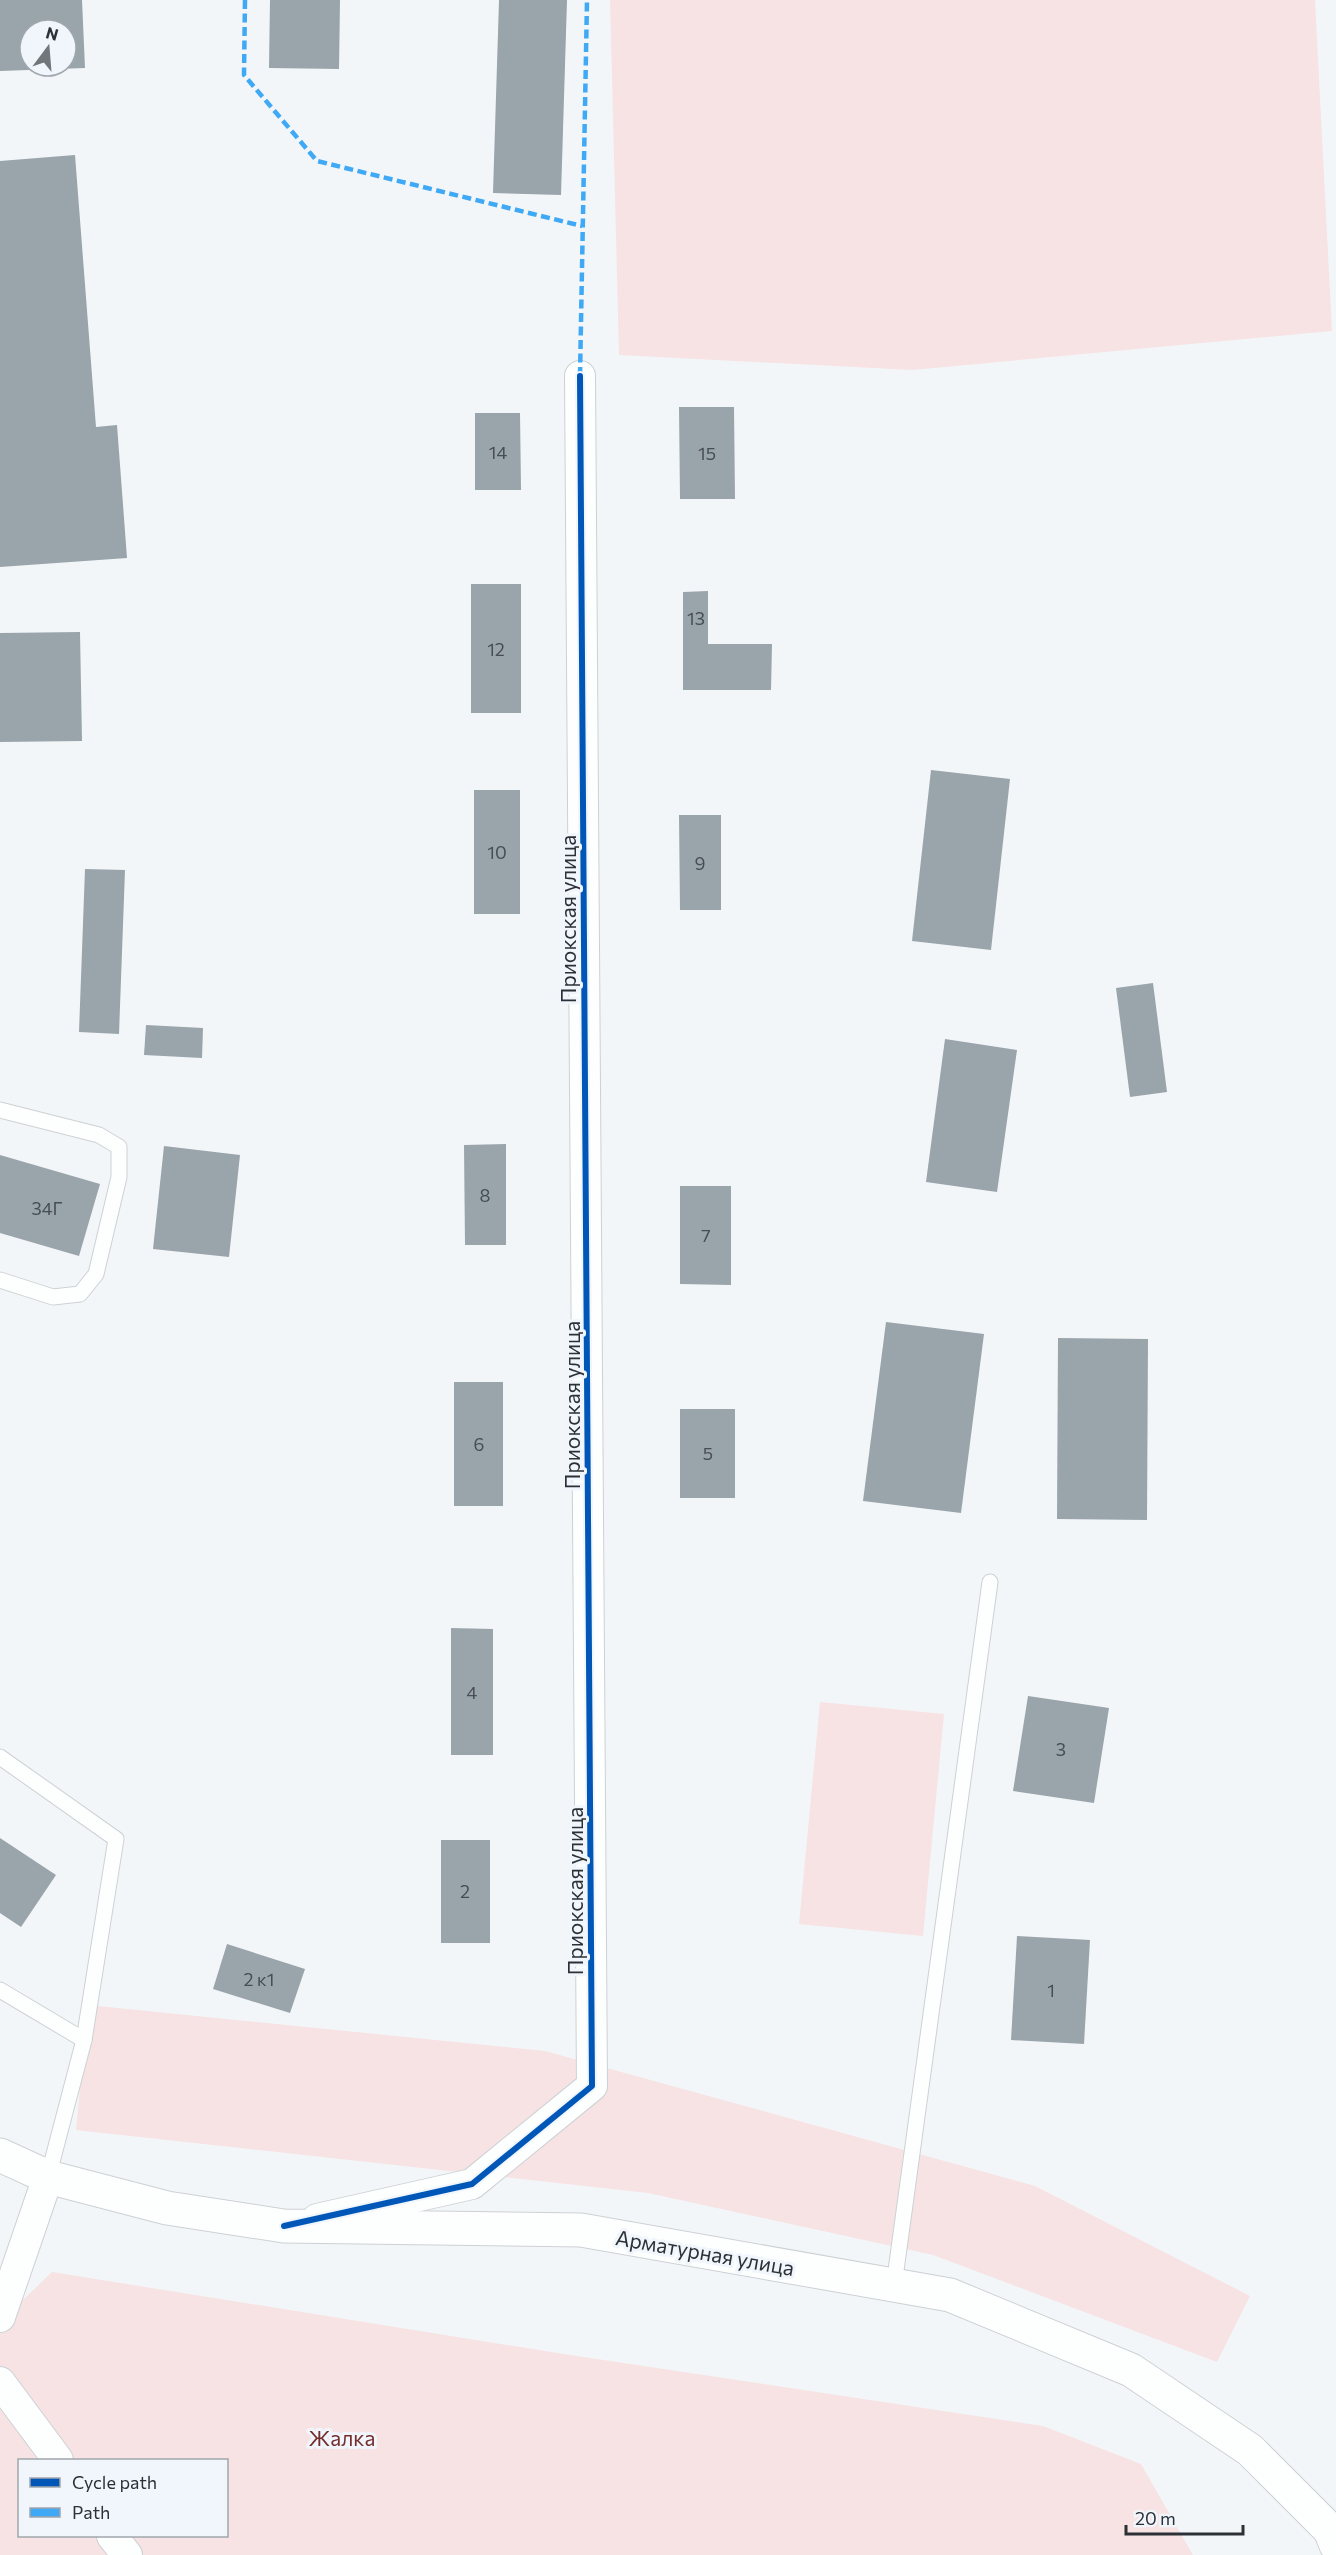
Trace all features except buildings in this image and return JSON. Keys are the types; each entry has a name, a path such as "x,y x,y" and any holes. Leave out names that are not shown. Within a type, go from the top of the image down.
{"street":[{"name":"Приокская улица","path":"284,2226 472,2184 592,2086 580,376"},
{"name":"Арматурная улица","path":"0,2155 48,2177 167,2208 284,2226 581,2230 951,2295 1131,2370 1250,2450 1330,2530 1336,2545"},
{"path":"0,2317 48,2177"},
{"path":"0,2382 56,2459"},
{"path":"114,2537 127,2555"}],"lane":[{"path":"0,1110 99,1136 118,1147 119,1177 96,1274 80,1294 53,1297 0,1280"},
{"path":"894,2284 990,1582"},
{"path":"0,1757 116,1839 84,2040 48,2177"},
{"path":"0,1989 84,2040"}],"green space":[{"path":"610,0 1315,0 1332,331 912,370 619,355"},
{"path":"820,1702 944,1714 923,1936 799,1924"},
{"path":"88,2005 545,2051 1035,2186 1250,2296 1217,2362 933,2255 648,2193 76,2130"},
{"name":"Жалка","path":"52,2272 570,2355 1043,2426 1141,2464 1193,2555 0,2555 0,2322"}],"marked path":[{"path":"245,0 244,75 317,161 582,226"},
{"path":"580,376 587,0"}],"cycle path":[{"path":"284,2226 472,2184 592,2086 580,376"}]}
